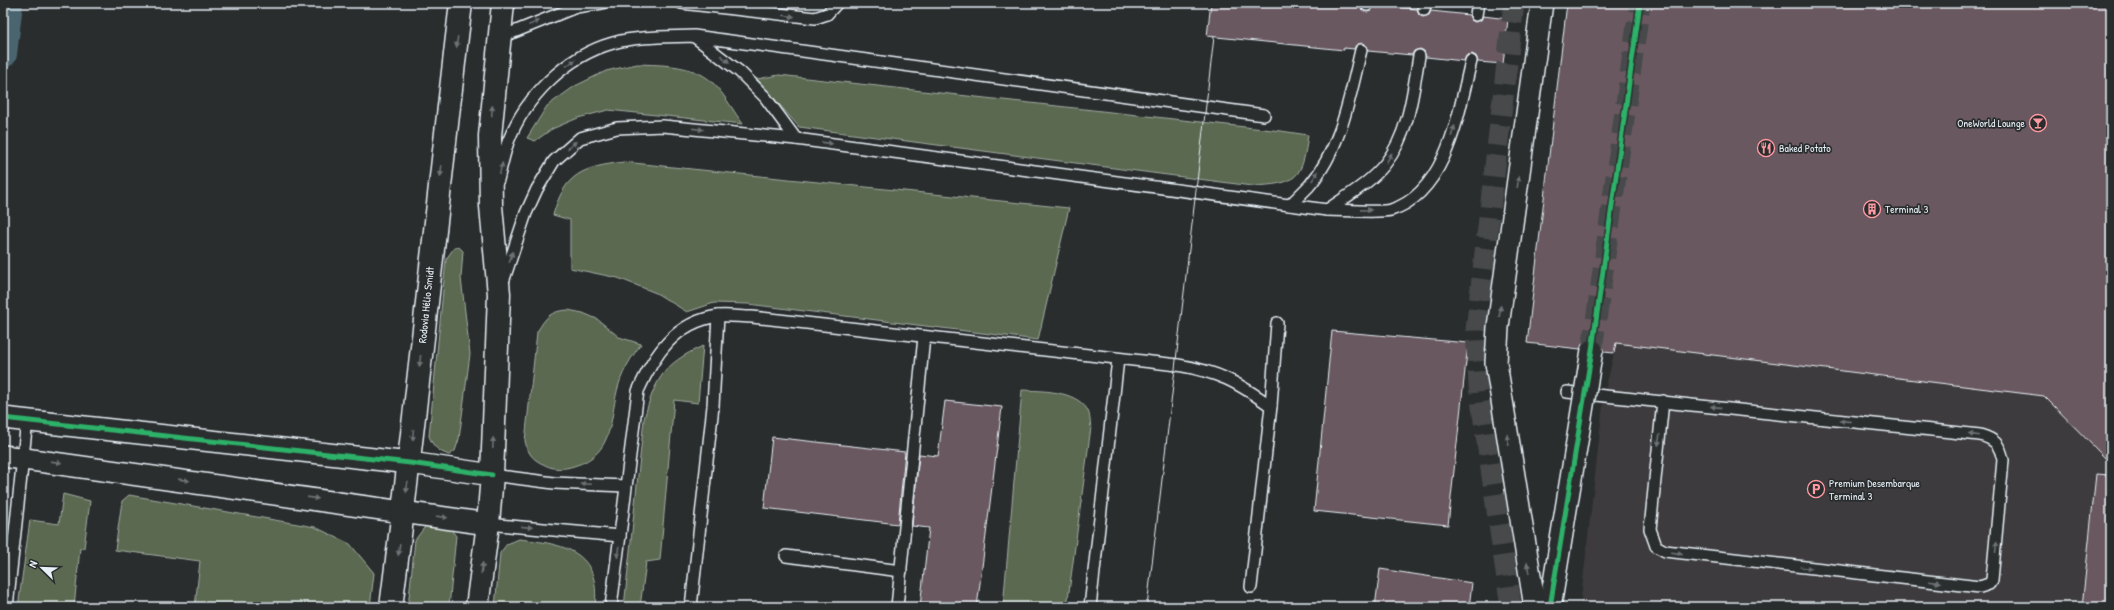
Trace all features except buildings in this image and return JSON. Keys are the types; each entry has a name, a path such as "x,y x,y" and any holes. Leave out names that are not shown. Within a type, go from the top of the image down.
{"main road":[{"name":"Rodovia Hélio Smidt","path":"391,607 410,463 430,267 461,3"},
{"path":"477,607 488,524 492,475 499,294 491,206 490,136 502,3"}],"street":[{"path":"1535,607 1496,363 1499,319 1542,3"},
{"path":"1550,607 1592,350"},
{"path":"3,418 410,463 492,475"},
{"path":"13,457 488,524"}],"lane":[{"path":"498,39 576,7 602,3"},
{"path":"681,3 815,18 827,14 837,3"},
{"path":"1476,15 1478,3"},
{"path":"694,36 745,77 765,97 796,139"},
{"path":"491,206 508,142 522,114 542,88 571,62 612,44 644,38 694,36 1264,115"},
{"path":"1290,205 1310,184 1329,154 1346,112 1361,50"},
{"path":"1327,210 1362,185 1385,164 1400,137 1411,108 1419,56"},
{"path":"499,294 526,213 537,189 554,161 580,138 617,128 663,126 796,139 1327,210 1390,210 1413,199 1433,179 1446,151 1460,110 1471,61"},
{"path":"691,607 713,406 718,316"},
{"path":"611,607 638,391 650,364 669,340 689,324 718,316 752,317 1118,360 1178,365 1207,370 1248,390 1271,406"},
{"path":"1251,587 1271,406 1277,323"},
{"path":"897,607 924,337"},
{"path":"1090,607 1118,360"},
{"path":"1567,392 1663,401 1989,437 2000,447 2003,460 1992,580 1989,584 1980,588 1665,552 1656,546 1650,529 1663,401"},
{"path":"7,607 13,457 27,420"},
{"path":"492,475 554,483 625,486"},
{"path":"488,524 620,536"},
{"path":"786,556 901,571"}],"shaded area":[{"path":"2111,3 2111,607 1580,607 1604,396 1614,353 1650,71"}],"green space":[{"path":"637,64 679,67 699,73 716,86 743,124 608,110 578,118 552,129 535,141 527,138 547,106 575,86 606,71"},
{"path":"779,75 1308,135 1303,161 1300,170 1295,176 1288,181 1252,186 799,127 757,79"},
{"path":"624,162 1069,208 1038,340 748,304 714,303 687,312 656,293 618,278 570,268 570,220 553,215 563,190 570,181 587,170 597,166"},
{"path":"459,247 463,251 461,278 470,354 459,439 455,451 449,455 436,448 429,436 446,259 454,248"},
{"path":"568,310 583,313 597,319 619,337 641,344 628,363 621,378 611,421 604,443 597,453 588,460 571,467 556,468 548,467 534,459 529,453 525,441 537,332 543,322 553,313"},
{"path":"703,346 698,403 674,400 660,560 646,562 640,607 624,607 644,419 648,405 657,383 670,366 690,352"},
{"path":"1022,390 1048,391 1066,395 1081,403 1087,409 1089,415 1091,427 1067,607 1003,607"},
{"path":"63,494 90,501 84,548 80,548 74,607 18,607 30,520 59,524"},
{"path":"129,495 315,527 350,544 374,573 370,607 195,607 200,561 115,550 122,501"},
{"path":"427,524 449,527 456,536 449,607 408,607 415,540"},
{"path":"519,539 536,541 565,548 586,562 592,573 595,588 595,607 495,607 500,553 507,544"}],"waterway":[{"path":"3,54 9,3"}],"tunnel":[{"path":"1511,607 1479,386 1476,330 1514,3"},
{"path":"1592,350 1640,3"}],"tram line":[{"path":"1147,607 1214,37"}],"cycle path":[{"path":"1550,607 1592,350 1640,3"},
{"path":"3,418 410,463 492,475"}],"place":[{"name":"OneWorld Lounge","path":"2038,123"},
{"name":"Baked Potato","path":"1766,148"},
{"name":"Terminal 3","path":"1872,209"},
{"name":"Premium Desembarque Terminal 3","path":"1816,489"}]}
